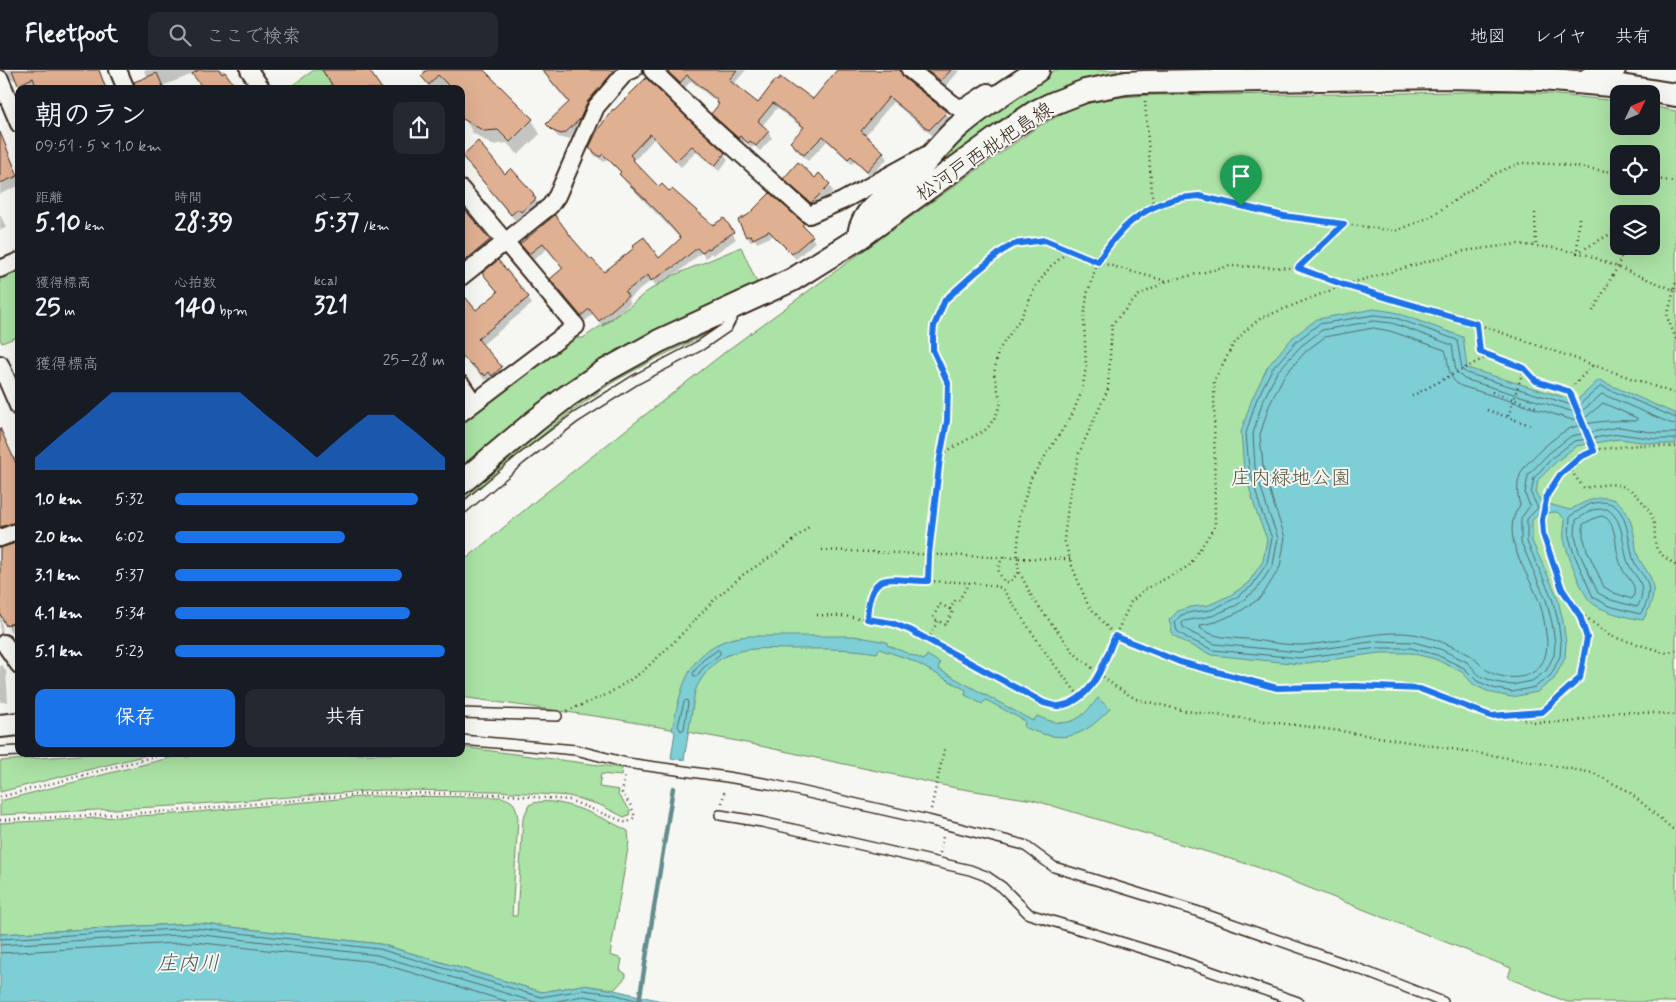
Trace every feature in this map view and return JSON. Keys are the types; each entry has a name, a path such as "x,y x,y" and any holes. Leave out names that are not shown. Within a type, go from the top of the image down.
{"main road":[{"path":"859,238 861,225 874,206 912,176 957,128 996,98 1038,70"},
{"name":"松河戸西枇杷島線","path":"465,480 535,421 603,372 700,321 738,306 792,280 859,238 1035,112 1069,97 1099,88 1144,82 1446,77 1542,79 1621,86 1676,95"}],"street":[{"path":"118,70 124,85"},
{"path":"249,70 259,85"},
{"path":"652,70 699,116 809,215 842,201 938,149"},
{"path":"915,71 957,107 961,107 1023,70"},
{"path":"1578,82 1595,72 1617,70"},
{"path":"465,275 550,206 557,196 596,107 628,71"},
{"path":"0,79 15,115"},
{"path":"465,194 576,326 468,408"},
{"path":"0,269 15,263"},
{"path":"0,364 15,399"},
{"path":"0,538 15,532"},
{"path":"8,642 15,657"}],"lane":[{"path":"465,507 520,459 575,418 635,380 701,345 727,327 738,306"},
{"path":"465,714 557,716"},
{"path":"465,740 576,750 627,763 778,786 945,824 1024,845 1054,867 1196,911 1354,966 1443,1002"},
{"path":"0,752 15,751"},
{"path":"720,815 762,822 970,870 986,876 1012,895 1029,914 1167,956 1298,1002"}],"path":[{"path":"1146,105 1153,206"},
{"path":"1610,172 1557,164 1520,163 1494,174 1430,217 1396,231 1284,216 1199,196 1173,199 1153,206 1128,222 1108,246 1098,262 1087,294 1084,318 1086,367 1082,392 1072,415 1031,478 1020,514 1017,558 1019,571 1033,599 1075,654 1136,699 1186,711 1341,731 1545,764 1593,774 1628,791 1676,832"},
{"path":"1660,179 1676,182"},
{"path":"1535,214 1536,246"},
{"path":"1576,252 1579,218"},
{"path":"1298,268 1344,224"},
{"path":"1576,252 1610,234"},
{"path":"928,581 929,554 941,454 947,421 948,383 933,350 933,337 934,326 945,300 995,256 1014,244 1045,240 1098,262 1166,281"},
{"path":"817,615 892,623 928,640 1044,703 1058,706 1078,700 1100,674 1131,602 1144,590 1189,566 1215,526 1214,381 1233,345 1245,331 1261,318 1344,285 1464,251 1517,244 1588,255 1674,290"},
{"path":"941,454 987,429 996,417 1001,403 994,374 998,351 1020,319 1036,286 1051,266 1070,250"},
{"path":"1593,311 1618,266 1622,255"},
{"path":"1676,394 1477,324 1344,285 1298,268 1230,266 1166,281 1138,296 1112,324 1108,389 1079,453 1069,498 1064,539 1088,605 1115,636 1180,662 1277,688 1355,686 1420,689 1491,716 1542,712 1580,678 1587,638 1580,616 1562,589 1543,534 1542,520 1547,495 1560,475 1580,457 1594,451 1639,444 1676,447"},
{"path":"1676,281 1667,317 1676,339"},
{"path":"1477,324 1480,352 1524,368 1536,381 1568,391 1594,451"},
{"path":"1412,396 1490,355"},
{"path":"1568,391 1593,365"},
{"path":"1508,416 1524,368"},
{"path":"1492,392 1536,407"},
{"path":"1487,410 1530,425"},
{"path":"1568,468 1584,488 1612,484 1621,485 1634,492 1650,510 1658,551 1676,566"},
{"path":"557,716 608,694 642,672 715,599 744,574 783,549 810,526"},
{"path":"822,550 1070,559"},
{"path":"1004,557 998,565 998,574 1005,582"},
{"path":"1005,582 1010,582 1019,571"},
{"path":"867,619 867,608 872,592 877,583 887,578 990,584 1002,588 1050,659 1080,697"},
{"path":"1002,588 1005,582"},
{"path":"950,609 956,599 959,600 969,583"},
{"path":"940,604 950,609 953,611 946,625 933,618 940,604"},
{"path":"1574,607 1610,636 1667,653 1676,650"},
{"path":"928,640 938,620"},
{"path":"1507,714 1534,722 1571,722 1617,712 1656,712 1676,715"},
{"path":"928,820 945,746"},
{"path":"0,797 153,757"},
{"path":"0,820 174,811 375,793 488,794 569,800 627,823 635,817 631,806 622,793 627,763"},
{"path":"720,815 727,777"},
{"path":"938,862 945,824"}],"green space":[{"path":"314,70 322,70 331,85 293,85"},
{"path":"1055,70 1124,70 1124,73 925,177 963,132 1013,96"},
{"name":"庄内緑地公園","path":"1517,91 1610,100 1610,135 1660,135 1660,108 1676,111 1676,1002 1567,1002 1508,978 1511,968 1254,866 1033,800 956,788 737,741 615,719 465,698 465,560 539,498 729,349 1039,126 1073,108 1092,102 1150,95"},
{"path":"741,247 758,285 529,417 465,465 465,420 547,358 577,338 583,338 672,276"},
{"path":"15,268 15,338 2,343 0,339 0,274"},
{"path":"716,327 707,334 655,359 610,384 567,415 465,499 465,493 569,407 607,380 660,351"},
{"path":"465,748 622,768 621,776 601,774 599,787 619,790 618,795 630,810 629,815 624,817 600,805 569,796 497,791 380,790 173,806 0,815 0,801 173,757 465,757"},
{"path":"53,757 139,757 0,792 0,761"},
{"path":"371,796 501,797 512,802 518,819 512,916 517,916 523,819 529,805 539,802 565,804 593,814 628,831 629,842 610,955 622,959 620,970 626,974 626,977 614,990 583,985 542,992 380,944 195,923 0,934 0,823 175,814"}],"water":[{"path":"1374,309 1394,312 1463,337 1467,368 1576,401 1599,380 1676,414 1676,444 1656,444 1619,439 1576,446 1538,480 1536,493 1541,502 1570,510 1593,499 1602,498 1611,499 1625,510 1635,537 1638,556 1653,585 1653,597 1643,620 1614,613 1593,604 1582,588 1565,545 1565,519 1557,512 1540,513 1532,520 1532,541 1557,596 1566,643 1565,658 1554,679 1537,692 1512,697 1492,693 1474,685 1462,672 1435,659 1410,653 1379,653 1300,664 1212,655 1173,635 1169,620 1178,611 1209,605 1231,595 1248,583 1263,561 1267,539 1256,511 1244,469 1241,432 1252,399 1268,366 1293,337 1317,319"},
{"path":"749,636 854,636 887,642 887,645 924,660 927,655 940,663 938,669 1033,721 1037,716 1056,722 1064,723 1071,721 1085,713 1098,698 1110,709 1090,727 1080,732 1071,736 1050,736 1024,727 1025,721 986,700 982,704 965,695 966,690 909,659 879,649 877,653 835,649 752,649 728,655 713,665 704,675 695,691 684,760 671,758 675,732 672,730 675,717 686,678 692,667 700,657 722,642"},
{"name":"庄内川","path":"195,923 380,944 542,992 583,985 666,1002 0,1002 0,934"}],"building":[{"path":"12,70 99,70 105,85 36,85 33,78 18,85"},
{"path":"199,70 219,70 222,74 225,72 234,85 201,85 192,74"},
{"path":"322,70 369,70 379,85 332,85"},
{"path":"427,70 484,70 533,119 510,142 498,130 484,131 465,120 465,85 448,85 438,75 429,85 421,76"},
{"path":"542,70 615,70 588,101 580,119 565,133 561,134 553,131 546,124 569,102"},
{"path":"666,70 737,70 729,80 758,103 776,79 778,81 780,77 813,99 837,70 900,70 904,78 947,112 929,130 889,97 861,131 884,152 867,171 851,156 848,159 823,136 804,155 790,142 804,127 773,103 758,121 769,131 756,146 750,141 748,143 740,136 738,138 711,114 719,104 717,103 718,101 687,75 680,83"},
{"path":"926,70 951,70 941,81"},
{"path":"157,73 162,85 135,85 134,82"},
{"path":"646,78 725,153 715,166 692,146 676,161 650,134 630,155 632,159 659,187 662,184 669,191 672,189 713,225 724,218 734,232 702,253 697,248 678,264 651,281 648,275 625,292 628,296 599,321 589,309 581,316 550,279 563,268 543,243 529,254 520,244 555,215 572,238 604,272 634,248 633,245 644,237 659,258 681,238 660,214 619,174 621,172 603,154 600,157 589,148 597,131 613,109"},
{"path":"0,132 15,169 15,177 0,183"},
{"path":"478,141 505,174 511,168 534,194 536,199 521,212 518,209 511,215 465,160 465,153"},
{"path":"798,162 815,178 819,173 830,184 811,203 783,179"},
{"path":"770,193 804,223 802,225 813,236 792,254 769,231 753,239 751,235 746,237 738,220 748,215"},
{"path":"465,210 490,240 465,261"},
{"path":"498,260 529,297 478,339 502,367 492,376 489,372 485,376 481,374 465,358 465,297 476,310 498,292 482,273"},
{"path":"0,428 15,461 15,522 0,527"},
{"path":"15,543 15,622 6,626 0,614 0,548"}],"waterway":[{"path":"639,1002 673,788"}],"route":[{"path":"1199,196 1241,206 1284,216 1344,224 1298,268 1344,285 1477,324 1480,352 1524,368 1536,381 1568,391 1571,395 1594,451 1580,457 1560,475 1547,495 1542,520 1543,534 1562,589 1580,616 1587,638 1580,678 1542,712 1491,716 1420,689 1355,686 1277,688 1180,662 1115,636 1100,674 1078,700 1058,706 1044,703 910,630 892,623 867,619 867,608 877,583 887,578 928,581 929,554 940,458 947,421 948,383 933,350 933,337 934,326 945,300 1002,251 1014,244 1045,240 1098,262 1108,246 1128,222 1153,206 1173,199 1199,196"}]}
